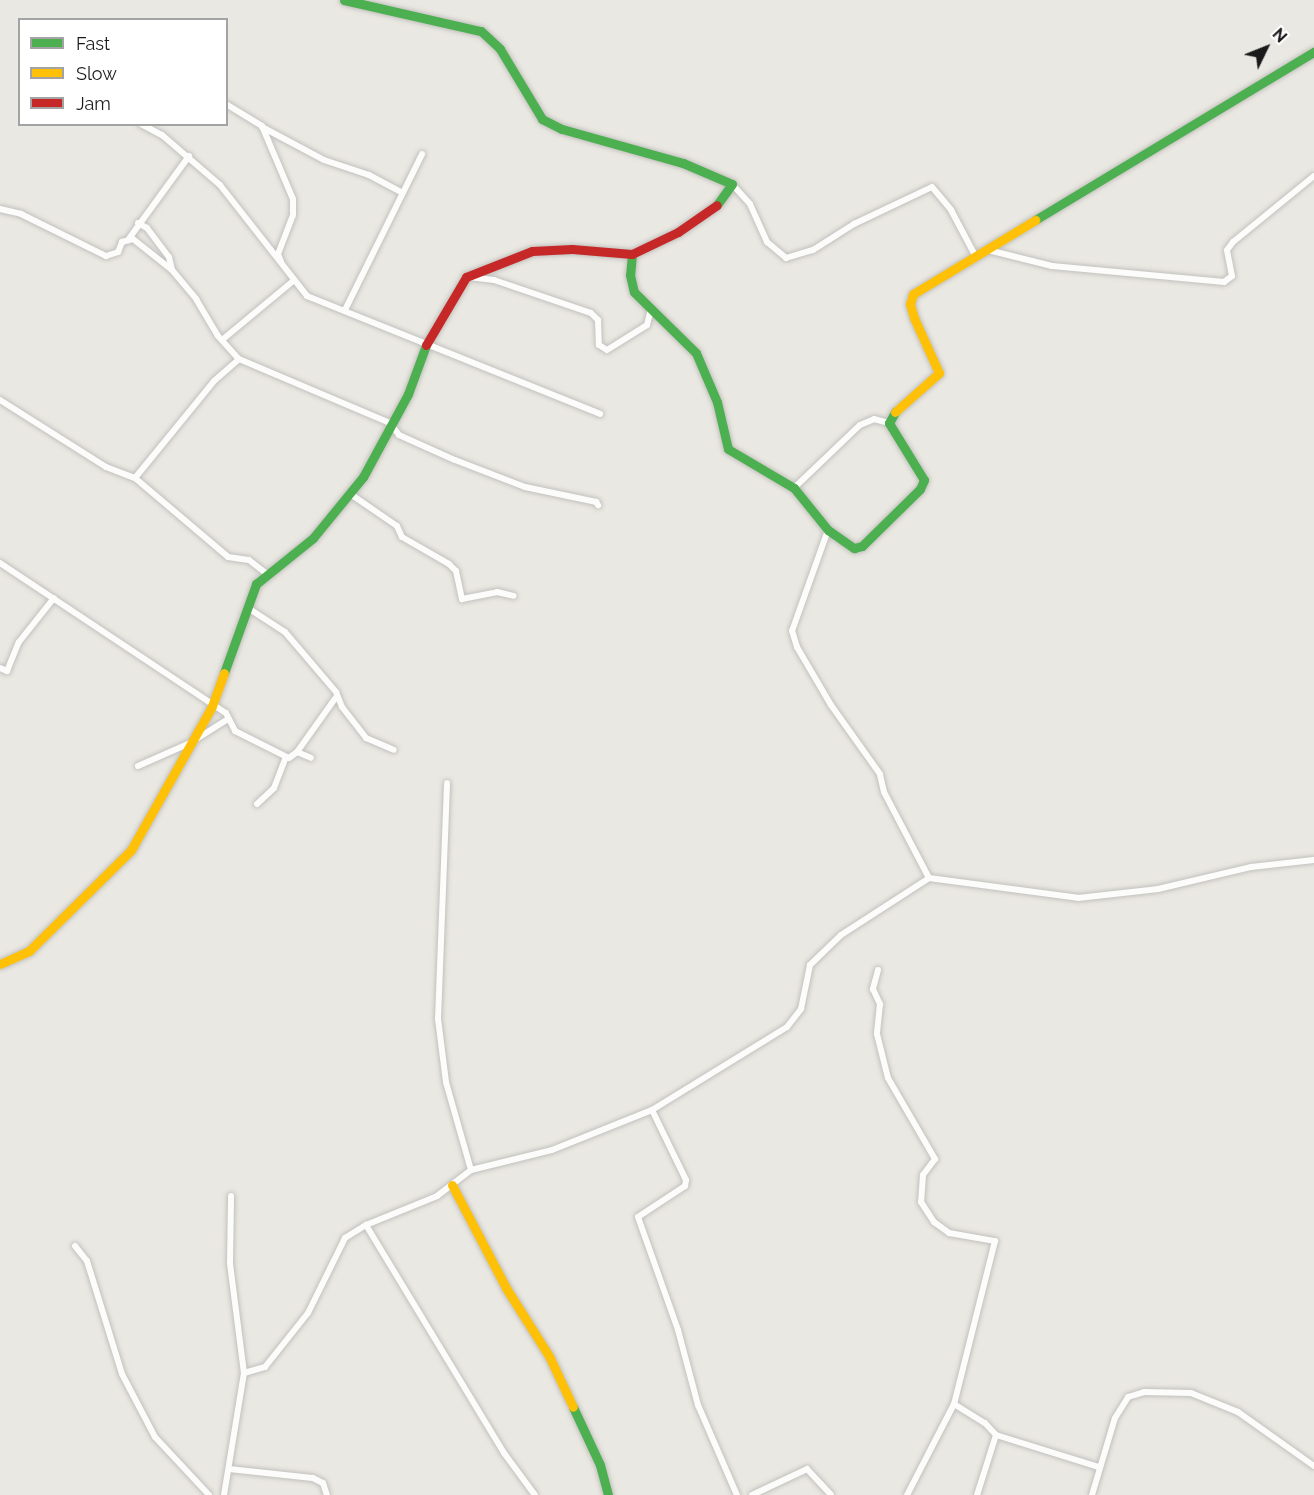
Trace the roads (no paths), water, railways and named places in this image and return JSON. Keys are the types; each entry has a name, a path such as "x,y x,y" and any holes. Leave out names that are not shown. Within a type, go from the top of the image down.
{"street":[{"path":"344,0 481,31 500,49 542,119 562,129 594,135 683,163 732,184 750,204 767,242 786,258 813,250 854,224 932,187 951,210 976,257"},
{"path":"632,254 630,282 634,292 696,354 717,402 728,449 794,488 828,530 854,548 862,546 920,489 923,474 892,434 890,423 893,413 939,373 914,318 910,304 913,294 1314,52"},
{"path":"228,105 324,160 369,175 403,193"},
{"path":"145,126 162,135 189,156 220,185 307,296 426,345 466,358 523,385 600,414"},
{"path":"262,126 292,199 294,215 278,254 283,268"},
{"path":"345,310 422,154"},
{"path":"128,240 138,223 189,156"},
{"path":"988,250 1052,266 1224,282 1232,276 1227,250 1233,242 1314,176"},
{"path":"0,964 29,951 131,850 212,706 256,584 313,538 363,477 390,423 408,394 426,345 466,277 532,251 572,249 632,254 678,232 720,203 732,184"},
{"path":"0,209 21,214 106,256 118,252 122,242 133,239 172,270 222,340 239,359 390,423 399,435 455,460 525,487 596,502 598,505"},
{"path":"138,223 147,228 169,257 172,270"},
{"path":"466,277 494,280 591,313 598,320 599,345 607,350 647,325 651,309"},
{"path":"222,340 293,281"},
{"path":"135,478 214,381 239,359"},
{"path":"0,400 106,467 135,478 228,557 249,560 267,574"},
{"path":"794,488 860,425 874,420 890,423"},
{"path":"349,493 397,526 402,537 449,564 456,571 462,599 497,592 514,596"},
{"path":"828,530 792,631 797,647 831,705 880,774 884,792 929,878"},
{"path":"0,563 140,653 212,706 226,713 236,731 286,757"},
{"path":"0,668 7,671 19,642 54,598"},
{"path":"248,608 285,632 337,696 366,738 394,750"},
{"path":"257,804 274,788 286,757 297,752 319,716 337,696"},
{"path":"138,766 190,743 228,719"},
{"path":"297,752 311,759"},
{"path":"447,783 438,1019 446,1083 471,1170"},
{"path":"244,1373 266,1367 308,1313 345,1238 366,1225 437,1196 471,1170 552,1150 652,1110 787,1027 801,1009 805,978 818,956 841,935 929,878 1078,898 1158,889 1251,867 1314,860"},
{"path":"878,970 873,989 880,1004 877,1034 888,1078 936,1159 923,1175 921,1202 934,1222 949,1233 995,1241 954,1404 907,1495"},
{"path":"652,1110 686,1180 685,1186 638,1217 678,1330 698,1405 737,1495"},
{"path":"452,1185 480,1232 506,1288 549,1356 600,1465 608,1495"},
{"path":"224,1495 244,1373 230,1263 231,1196"},
{"path":"366,1225 504,1453 535,1495"},
{"path":"75,1246 87,1262 122,1374 155,1437 209,1495"},
{"path":"1092,1495 1098,1467 1114,1418 1128,1397 1144,1392 1191,1393 1238,1412 1314,1466"},
{"path":"954,1404 985,1423 996,1435 1098,1467"},
{"path":"976,1495 996,1435"},
{"path":"229,1469 313,1478 323,1483 327,1495"},
{"path":"752,1495 807,1469 831,1495"}]}
